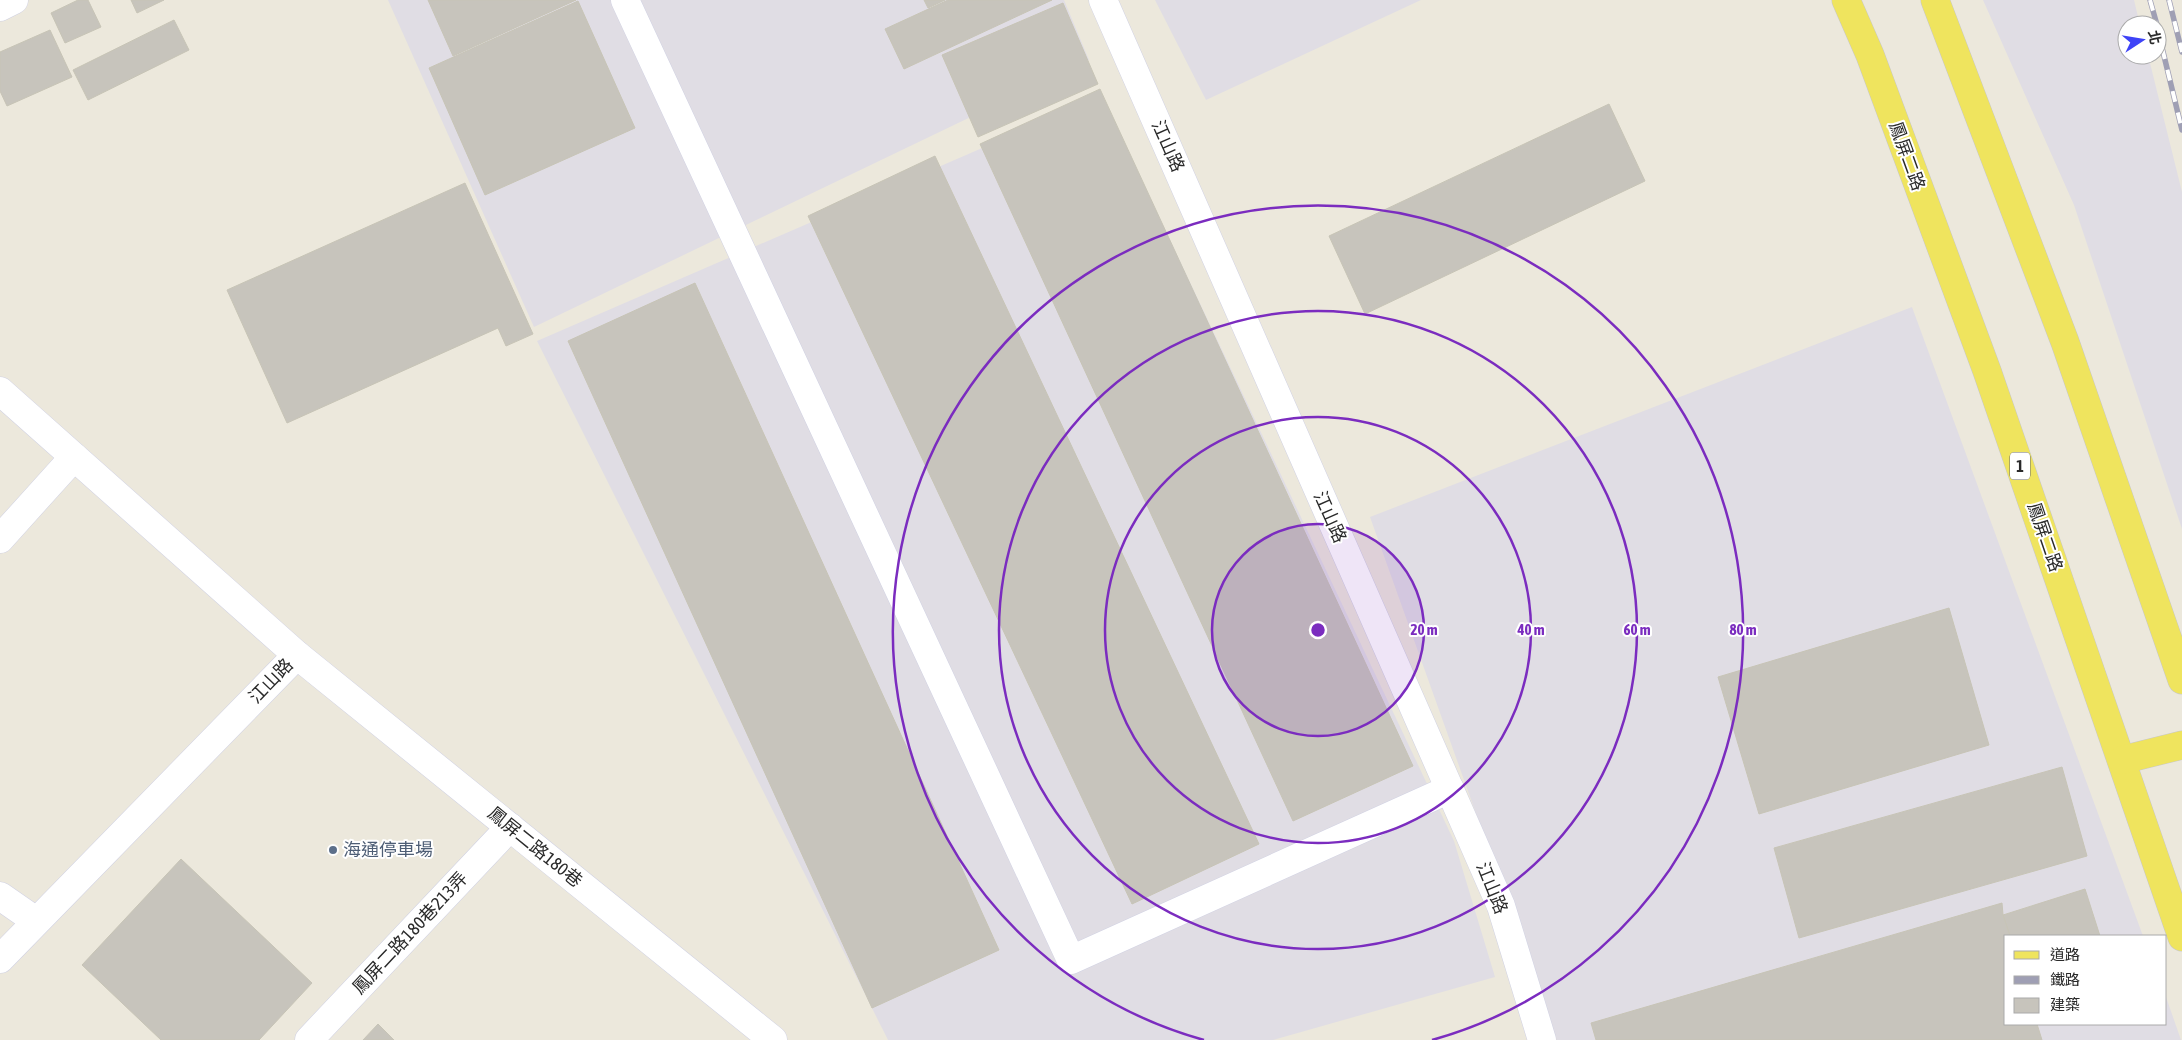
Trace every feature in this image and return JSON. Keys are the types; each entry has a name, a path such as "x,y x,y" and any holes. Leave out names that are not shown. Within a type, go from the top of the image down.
{"main road":[{"name":"鳳屏二路","path":"1846,0 1870,56 1988,371 2182,937"},
{"path":"1936,0 2065,342 2182,680"},
{"path":"2122,760 2182,744"}],"street":[{"path":"0,6 14,0"},
{"path":"625,0 1071,960 1450,789"},
{"name":"江山路","path":"1103,0 1501,906 1542,1040"},
{"name":"江山路","path":"0,391 297,655 0,959"},
{"path":"0,539 74,457"},
{"name":"鳳屏二路180巷","path":"297,655 773,1040"},
{"name":"鳳屏二路180巷213弄","path":"310,1040 510,826"},
{"path":"0,896 36,921"}],"shaded area":[{"path":"388,0 1064,0 1089,60 534,327"},
{"path":"1155,0 1421,0 1206,100"},
{"path":"1983,0 2134,0 2138,15 2117,15 2117,65 2150,65 2182,192 2182,529 2074,205"},
{"path":"1102,96 1454,841 1495,977 1273,1040 888,1040 537,341"},
{"path":"1912,307 2143,935 2004,935 2004,1025 2167,1025 2167,1000 2181,1040 1557,1040 1370,517"}],"building":[{"path":"78,0 88,0 101,27 65,43 51,13"},
{"path":"131,0 164,0 137,13"},
{"path":"428,0 576,0 453,56"},
{"path":"924,0 945,0 928,8"},
{"path":"948,0 1052,0 904,69 885,29"},
{"path":"578,1 635,128 485,195 429,68"},
{"path":"1063,3 1098,84 978,137 942,55"},
{"path":"174,20 189,50 88,100 73,70"},
{"path":"50,30 72,77 7,106 0,91 0,52"},
{"path":"1100,89 1413,766 1293,821 980,144"},
{"path":"1609,104 1645,181 1365,314 1329,236"},
{"path":"935,156 1259,844 1132,904 808,216"},
{"path":"465,183 533,334 506,346 498,328 287,423 227,290"},
{"path":"695,283 999,950 872,1008 568,341"},
{"path":"1949,608 1989,745 1759,814 1718,677"},
{"path":"2062,767 2087,856 1799,938 1774,848"},
{"path":"181,859 312,983 259,1040 161,1040 82,965"},
{"path":"2085,889 2100,935 2010,935 2003,915"},
{"path":"2002,903 2003,915 2010,935 2004,935 2004,1025 2037,1025 2042,1040 1596,1040 1591,1023"},
{"path":"378,1024 394,1040 363,1040"}],"railway":[{"path":"2150,0 2154,15"},
{"path":"2169,0 2182,52"},
{"path":"2166,65 2182,130"}],"place":[{"name":"海通停車場","path":"333,850"}]}
